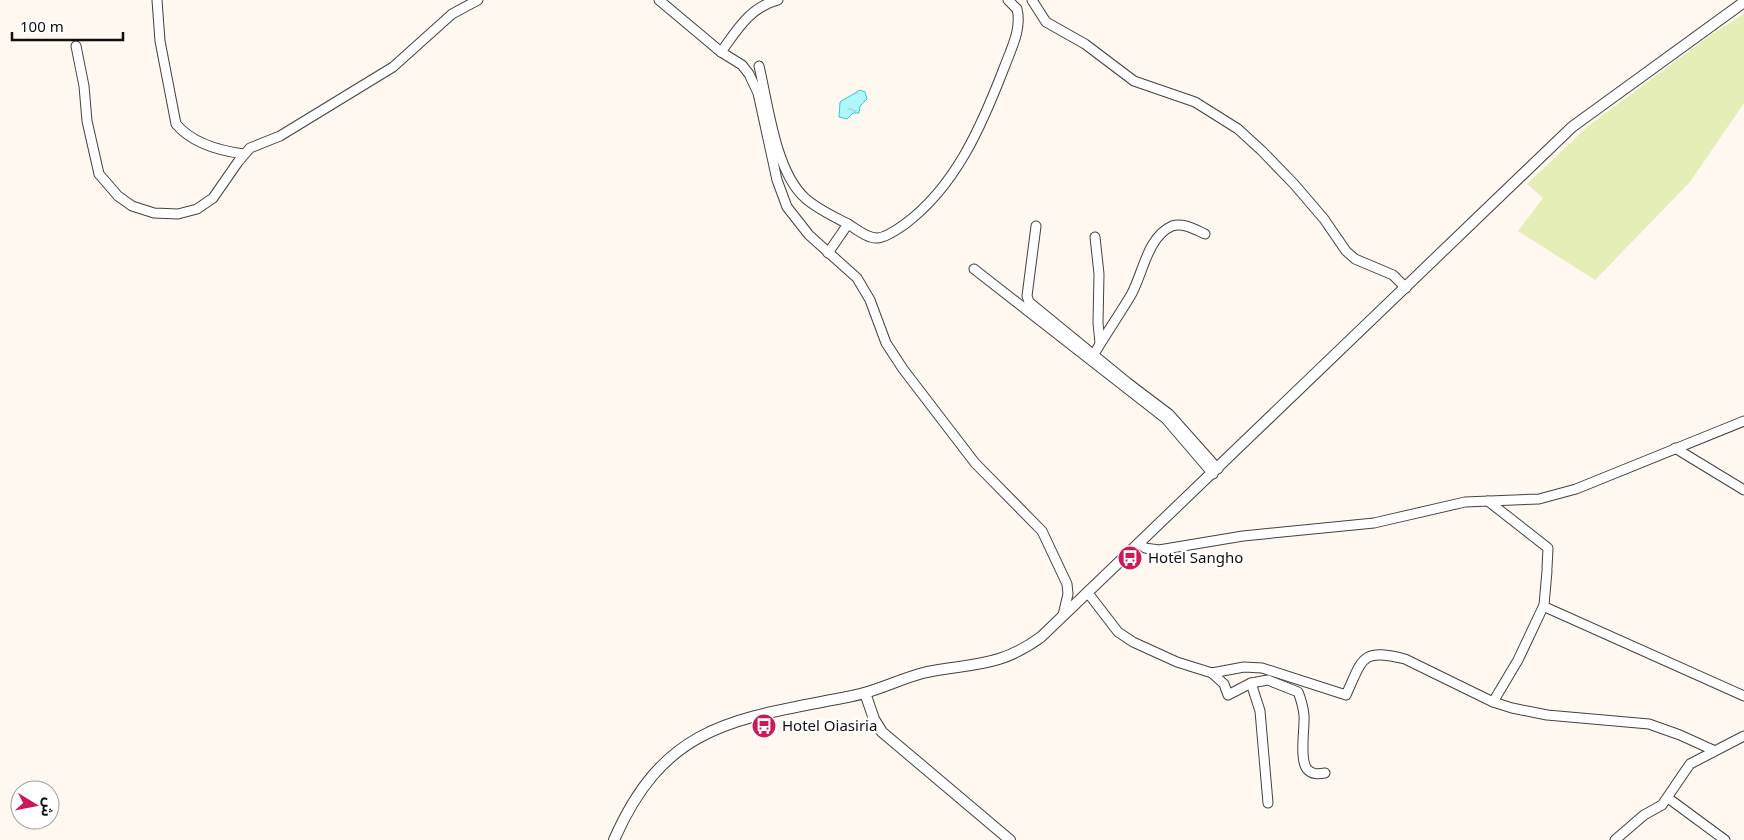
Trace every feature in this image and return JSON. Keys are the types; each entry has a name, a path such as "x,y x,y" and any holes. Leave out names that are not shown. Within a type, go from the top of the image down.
{"street":[{"path":"157,0 160,41 176,124 185,132 210,146 224,151 244,154"},
{"path":"76,46 84,86 87,121 94,146 97,169 105,182 124,201 143,210 166,214 197,209 213,198 244,154 256,145 287,132 335,100 393,67 452,14 478,0"},
{"path":"659,0 721,52 742,65 749,74 758,93 781,192 796,220 828,253 847,268 865,288 892,355 965,450 1042,531 1067,584 1068,594 1063,615"},
{"path":"721,52 750,14 764,4 778,0"},
{"path":"759,66 781,155 789,174 805,198 873,238 882,237 920,213 956,169 983,119 1018,28 1017,9 1008,0"},
{"path":"1032,0 1046,22 1085,44 1134,81 1195,102 1238,129 1294,184 1324,219 1346,251 1356,259 1393,275 1406,288"},
{"path":"614,840 638,794 650,776 663,762 690,743 740,720 794,706 865,693 925,673 1000,660 1026,648 1041,637 1215,472 1572,127 1744,2"},
{"path":"828,253 848,224"},
{"path":"1094,354 1132,294 1150,251 1160,235 1172,226 1181,225 1205,234"},
{"path":"1036,226 1028,299 1169,414 1215,472"},
{"path":"1094,237 1099,274 1098,323 1100,343"},
{"path":"974,269 1166,419 1215,472"},
{"path":"1140,544 1145,548 1159,550 1231,537 1374,523 1449,505 1487,501 1522,501 1557,495 1744,421"},
{"path":"1675,448 1744,490"},
{"path":"1487,501 1548,548 1544,604 1518,660 1493,702"},
{"path":"1088,593 1111,625 1126,638 1170,658 1212,673 1224,684 1228,695 1251,683 1268,680 1298,692 1304,714 1303,760 1309,771 1317,774 1326,773"},
{"path":"1544,604 1545,607 1744,696"},
{"path":"1212,673 1244,667 1262,668 1346,695 1363,661 1368,656 1376,653 1405,659 1493,702 1547,715 1649,724 1713,750"},
{"path":"1251,683 1260,711 1268,803"},
{"path":"865,693 882,732 1010,840"},
{"path":"1615,840 1644,815 1662,805 1690,764 1713,750 1744,736"},
{"path":"1668,798 1726,840"}],"green space":[{"path":"1744,14 1744,103 1690,182 1595,280 1518,231 1543,198 1527,184 1587,127 1712,34"}],"water":[{"path":"860,90 865,92 867,99 860,106 859,113 853,113 847,119 839,117 840,102"}],"place":[{"name":"Hotel Sangho","path":"1130,558"},
{"name":"Hotel Oiasiria","path":"764,726"}]}
